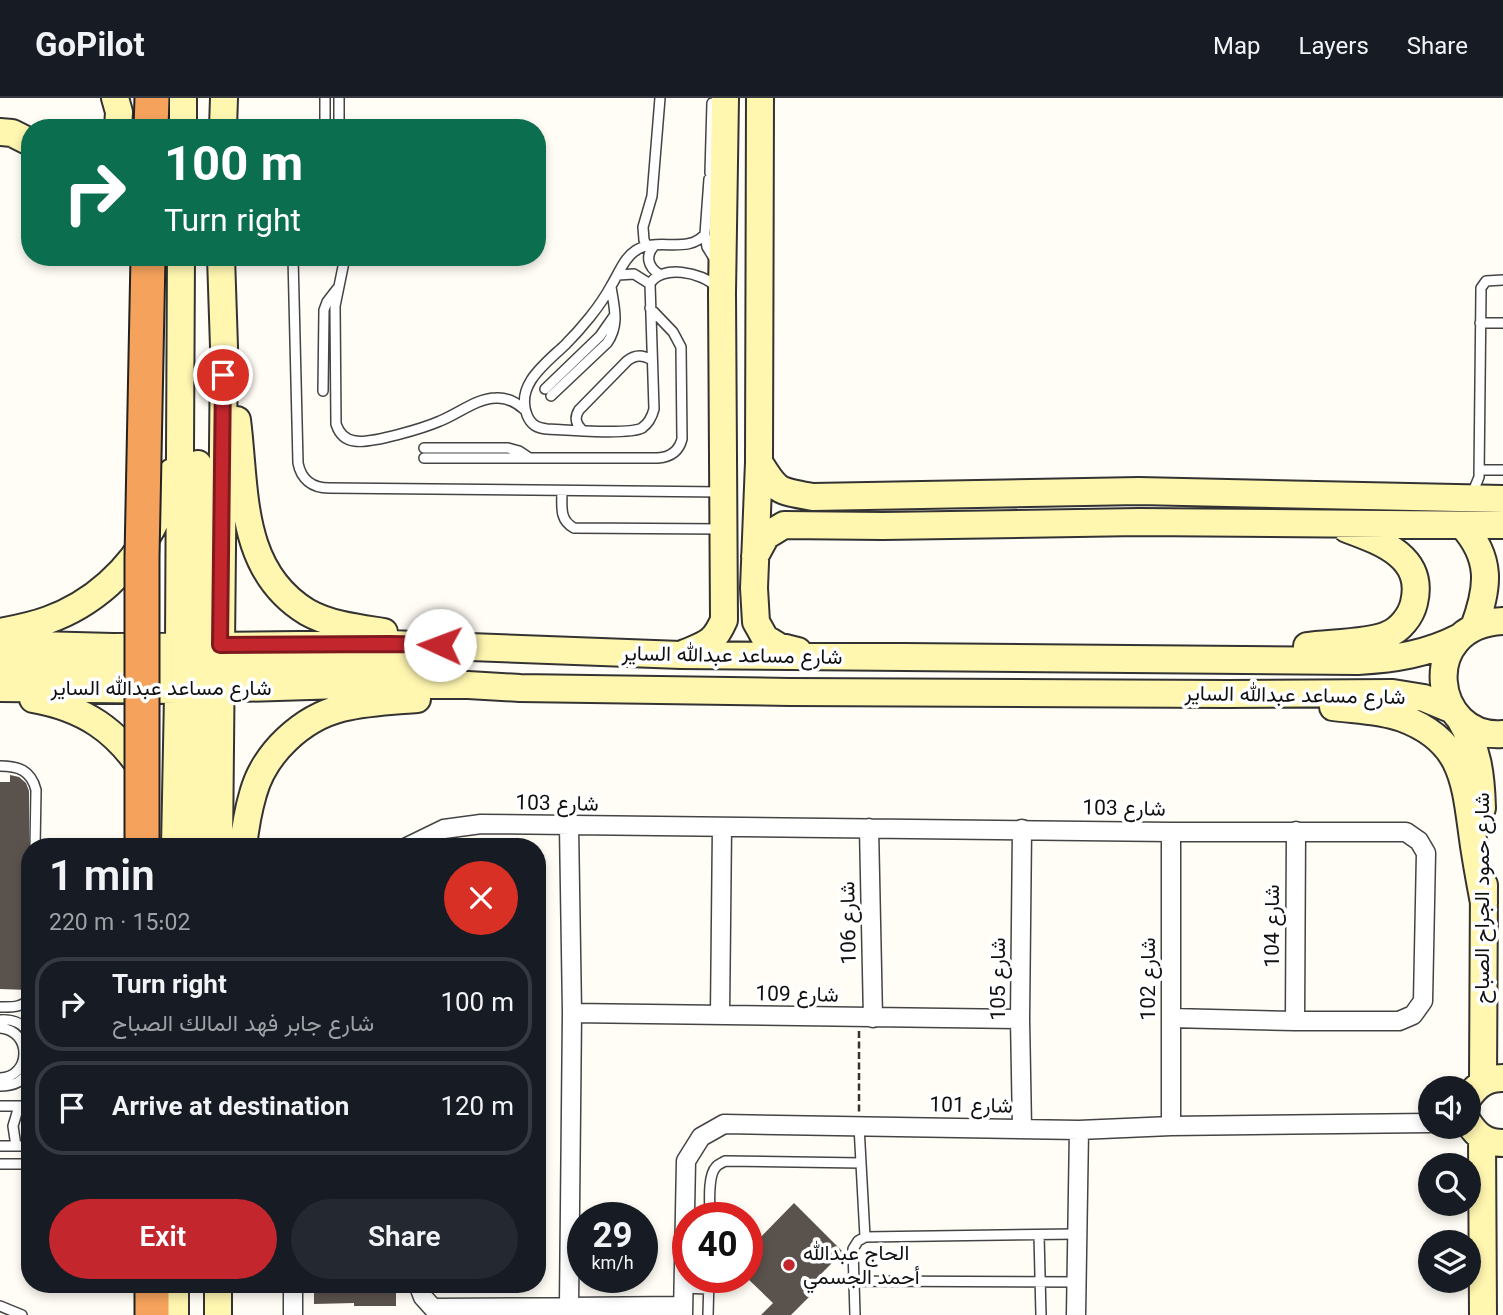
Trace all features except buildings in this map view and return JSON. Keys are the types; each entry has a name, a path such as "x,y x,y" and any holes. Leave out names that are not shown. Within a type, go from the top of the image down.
{"highway":[{"path":"151,119 152,98"},
{"path":"142,838 142,557 148,266"},
{"path":"152,1293 152,1315"}],"street":[{"path":"115,98 119,119"},
{"path":"183,98 183,119"},
{"path":"223,119 224,98"},
{"path":"681,655 707,644 717,635 724,620 722,267 717,165 725,98"},
{"path":"760,98 759,461 754,588 756,622 765,638 778,646 820,657"},
{"path":"0,132 21,138"},
{"path":"181,266 180,443 199,668 218,838"},
{"path":"176,838 199,668 224,347 221,266"},
{"path":"181,320 192,371 197,416 199,838"},
{"path":"224,347 238,426 247,520 254,547 266,573 284,594 308,612 335,623 440,645"},
{"path":"0,632 48,620 74,608 98,593 120,574 153,527 164,500 180,443"},
{"path":"759,461 772,483 783,492 813,497 1139,491 1503,499"},
{"path":"1139,491 1131,497 1128,507 1131,516 1139,522"},
{"path":"755,556 766,536 784,525 1139,522 1503,525"},
{"path":"1260,660 1301,646 1387,635 1402,625 1412,610 1417,585 1413,570 1404,558 1376,539 1335,526 1310,523"},
{"path":"1462,525 1477,543 1485,565 1486,581 1484,596 1467,632"},
{"path":"724,587 739,591 754,588"},
{"name":"شارع مساعد عبدالله الساير","path":"0,690 390,644 681,655 1393,659 1428,651 1489,622 1503,621"},
{"name":"شارع حمود الجراح الصباح","path":"1467,632 1450,650 1444,665 1443,681 1446,696 1472,742 1479,765 1482,790 1491,885 1485,1086"},
{"name":"شارع مساعد عبدالله الساير","path":"0,644 113,647 199,668 374,684 790,692 1393,693 1424,698 1457,715 1476,730 1495,735 1503,734"},
{"path":"0,667 199,668 452,660 527,650"},
{"path":"245,838 253,792 263,769 278,748 296,731 317,718 341,708 520,688"},
{"path":"0,690 74,710 96,721 116,736 133,755 146,776 156,800 163,838"},
{"path":"1227,694 1382,713 1400,718 1432,734 1444,745 1462,775 1475,856 1491,885"},
{"name":"شارع 103","path":"428,838 443,829 481,824 1406,832 1419,841 1426,853 1423,1001 1413,1015 1398,1021 1171,1018"},
{"path":"569,826 572,1013 569,1306"},
{"path":"720,1014 722,827"},
{"name":"شارع 106","path":"866,1018 869,828"},
{"name":"شارع 105","path":"1022,829 1022,1128"},
{"name":"شارع 104","path":"1294,1021 1296,831"},
{"name":"شارع 102","path":"1171,832 1171,1126"},
{"name":"شارع 109","path":"572,1013 1020,1019"},
{"name":"شارع 101","path":"685,1202 686,1161 701,1137 724,1124 1079,1130 1418,1122"},
{"path":"1076,1315 1079,1130"},
{"path":"1478,1139 1493,1273 1483,1315"},
{"path":"175,1293 175,1315"},
{"path":"218,1293 218,1315"},
{"path":"293,1293 293,1315"},
{"path":"421,1293 433,1308 569,1306 683,1311"},
{"name":"شارع 101","path":"683,1293 683,1311"}],"lane":[{"path":"325,98 325,119"},
{"path":"339,98 339,119"},
{"path":"659,274 650,267 650,246 644,240 643,227 652,196 660,98"},
{"path":"712,98 717,165 708,186 705,234 710,253 722,267"},
{"path":"705,234 690,244 650,246 628,256 611,287 575,335 532,378 525,397 525,410 530,420 537,427 547,429 633,432 647,424 654,410 650,284 659,274 687,273 701,275 722,293"},
{"path":"293,266 298,463 307,482 321,488 723,492"},
{"path":"343,266 335,306 336,424 338,430 348,439 362,441 416,429 487,399 512,401 525,410"},
{"path":"618,275 635,274 650,284"},
{"path":"1468,498 1476,489 1479,477 1481,288 1490,280 1503,280"},
{"path":"548,393 600,336 615,314 611,287"},
{"path":"323,391 323,315 327,302 338,288"},
{"path":"424,453 508,448 530,458 669,456 678,450 682,439 681,347 673,332 650,308"},
{"path":"1480,323 1503,323"},
{"path":"582,430 576,421 579,410 627,360 640,355 652,360"},
{"path":"1479,470 1503,470"},
{"path":"562,491 563,517 565,522 574,528 723,529"},
{"path":"0,766 23,770 34,782 35,838"},
{"path":"0,1007 21,1005"},
{"path":"0,1020 21,1024"},
{"path":"0,1028 13,1031 21,1039"},
{"path":"0,1078 12,1076 21,1064"},
{"path":"0,1086 14,1085 21,1081"},
{"path":"0,1106 19,1106 13,1126 16,1146"},
{"path":"859,1126 865,1237"},
{"path":"0,1146 21,1146"},
{"path":"710,1202 713,1170 726,1161 861,1163"},
{"path":"0,1164 21,1164"},
{"path":"855,1315 853,1249 858,1241 865,1237 1077,1234"},
{"path":"1039,1235 1041,1315"},
{"path":"854,1281 1077,1282"},
{"path":"708,1293 708,1315"},
{"path":"0,1306 22,1315"}],"path":[{"path":"859,1126 866,1018"}],"place":[{"name":"الحاج عبدالله أحمد الجسمي","path":"789,1265"}],"route":[{"path":"223,375 220,645 440,645"}]}
